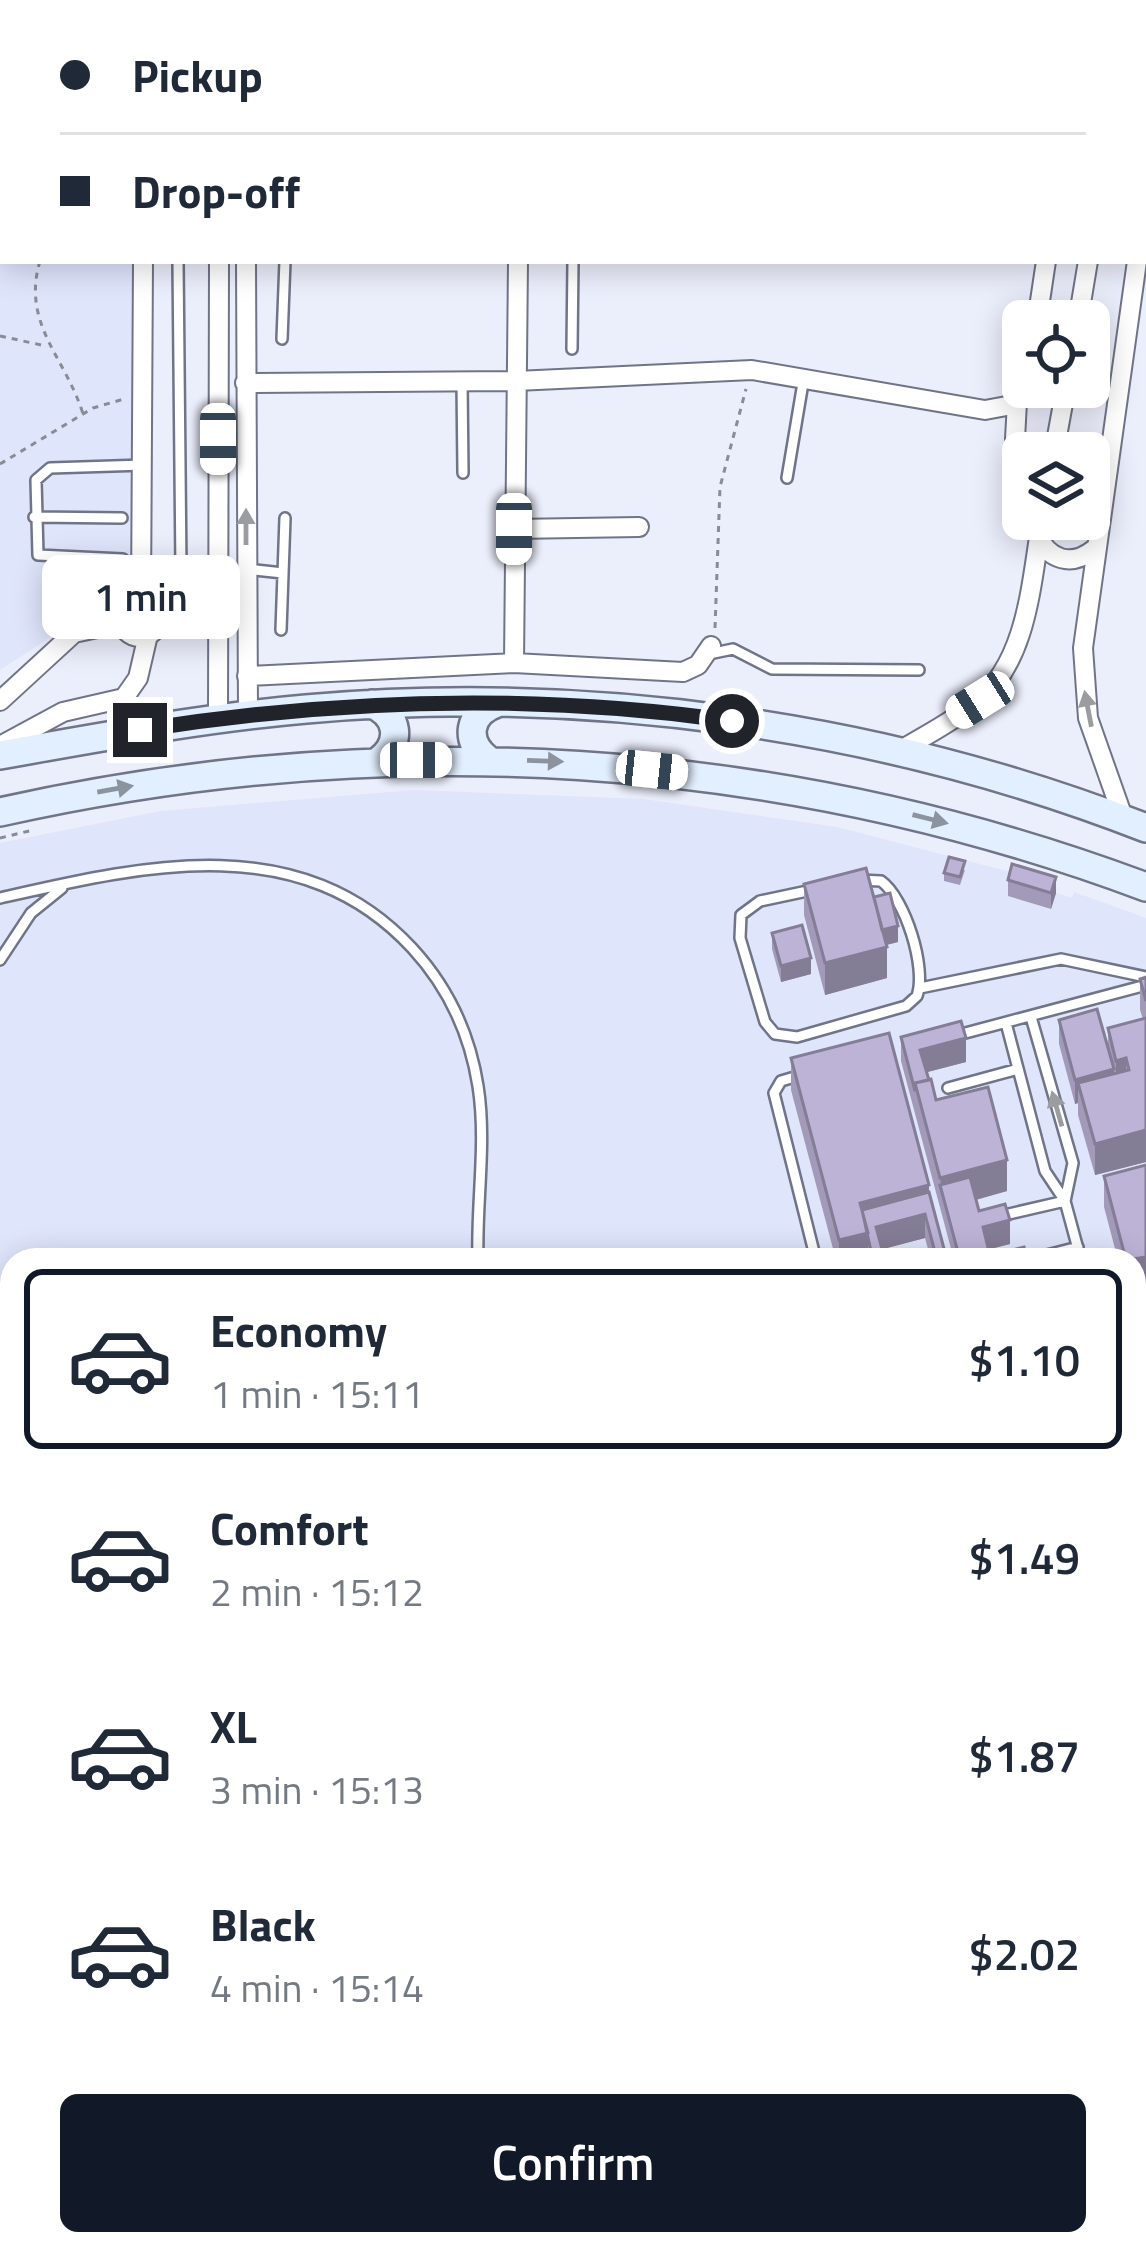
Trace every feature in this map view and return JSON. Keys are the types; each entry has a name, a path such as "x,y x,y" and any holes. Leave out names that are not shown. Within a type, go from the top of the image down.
{"main road":[{"path":"488,759 474,746 472,728 480,711 497,703"},
{"path":"0,751 248,714 372,704 497,703 698,716 898,752 1135,824"},
{"path":"372,704 388,714 395,730 392,748 380,760"},
{"path":"0,812 221,772 380,760 488,759 663,770 814,793 1033,846 1146,887"}],"street":[{"path":"0,751 63,712 124,698 138,678 148,635 159,620 148,603 143,264"},
{"path":"218,718 219,264"},
{"path":"246,264 248,714"},
{"path":"514,663 518,264"},
{"path":"1040,300 1046,264"},
{"path":"1082,300 1088,264"},
{"path":"1135,824 1088,718 1084,611 1137,264"},
{"path":"245,383 516,381 752,370 985,410 1002,403"},
{"path":"514,529 639,527"},
{"path":"898,752 980,700 1001,673 1020,638 1035,540"},
{"path":"1043,540 1047,552 1062,560 1079,559 1093,550"},
{"path":"121,623 125,606 148,603"},
{"path":"216,617 247,616"},
{"path":"121,623 135,637 148,635"},
{"path":"0,701 74,633 121,623"},
{"path":"247,676 514,663 682,672 709,650"}],"lane":[{"path":"148,603 182,570 178,264"},
{"path":"282,339 286,264"},
{"path":"572,349 573,264"},
{"path":"787,478 804,376"},
{"path":"461,382 463,473"},
{"path":"123,559 44,559 35,550 36,480 50,467 144,465"},
{"path":"34,518 122,518"},
{"path":"281,630 285,518"},
{"path":"246,569 283,573"},
{"path":"709,650 733,649 772,669 919,670"},
{"path":"0,898 155,866 277,870 343,894 400,935 444,990 472,1055 482,1125 478,1248"},
{"path":"920,988 897,899 881,881 859,880 760,901 746,908 738,922 765,1022 782,1037 898,1009 913,1001 920,988 1060,958 1146,981"},
{"path":"0,960 32,913 70,882"},
{"path":"940,1040 1146,981"},
{"path":"1031,1017 1073,1163 1065,1201"},
{"path":"1006,1023 1045,1171 1065,1201 1078,1247 1074,1248"},
{"path":"948,1088 1018,1069"},
{"path":"808,1073 782,1081 774,1093 813,1248"},
{"path":"985,1220 1065,1201"}],"path":[{"path":"40,264 35,310 47,346 70,376 82,414"},
{"path":"0,336 47,346"},
{"path":"709,650 720,488 752,370"},
{"path":"0,464 82,414 116,399 146,399"},
{"path":"0,838 36,830"}],"shaded area":[{"path":"0,264 153,264 132,584 0,670"},
{"path":"414,790 643,799 837,827 1030,877 1008,896 1051,909 1056,893 1072,898 1074,892 1146,918 1146,1248 0,1248 0,843 161,811"}],"building":[{"path":"949,857 965,861 960,877 944,873"},
{"path":"1012,864 1056,877 1051,893 1008,880"},
{"path":"866,868 887,947 825,963 804,884"},
{"path":"890,893 898,926 882,930 874,897"},
{"path":"802,925 811,958 781,966 772,933"},
{"path":"1097,1009 1114,1069 1075,1080 1059,1020"},
{"path":"1146,1018 1146,1130 1095,1144 1078,1083 1129,1070 1126,1058 1116,1061 1108,1028"},
{"path":"961,1021 966,1038 920,1050 929,1080 915,1083 915,1091 901,1037"},
{"path":"889,1033 929,1185 860,1203 868,1233 839,1240 791,1058"},
{"path":"931,1079 936,1100 988,1087 1007,1160 940,1178 915,1083"},
{"path":"1146,1165 1146,1248 1123,1248 1104,1176"},
{"path":"970,1177 979,1211 1005,1204 1010,1220 983,1227 988,1248 957,1248 940,1185"},
{"path":"929,1192 944,1248 934,1248 925,1214 876,1227 882,1248 870,1248 862,1210"}],"route":[{"path":"140,730 248,714 372,704 564,705 732,721"}]}
